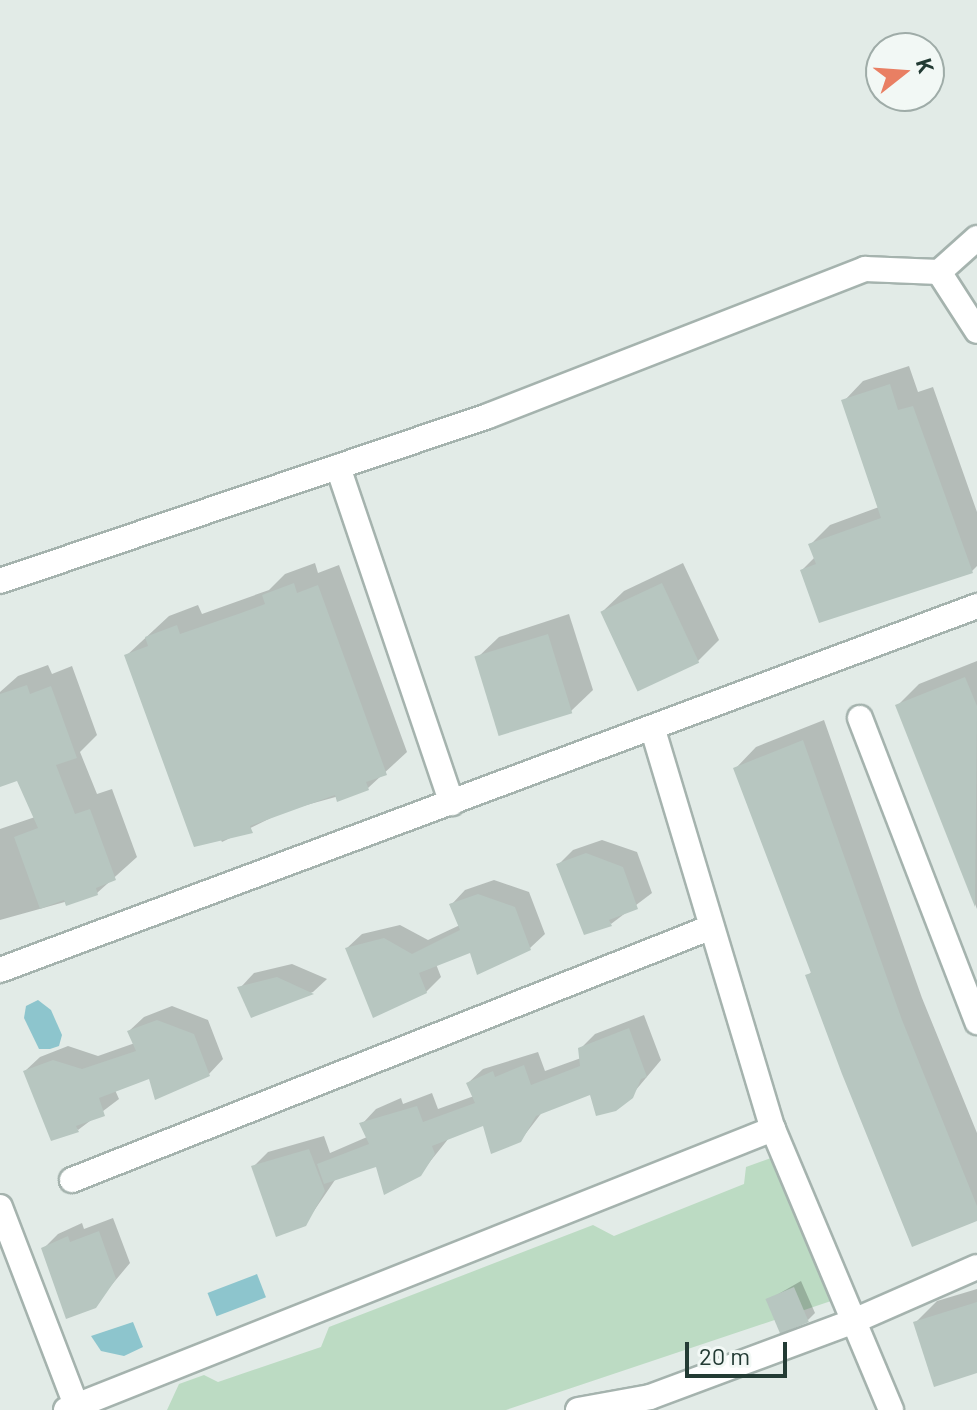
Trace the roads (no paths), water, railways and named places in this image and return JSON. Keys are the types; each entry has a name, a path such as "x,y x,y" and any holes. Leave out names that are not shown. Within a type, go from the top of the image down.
{"street":[{"path":"0,581 488,416 865,269 939,272 977,238"},
{"path":"939,272 977,331"},
{"path":"338,467 452,803"},
{"path":"0,970 653,730 977,606"},
{"path":"860,718 977,1022"},
{"path":"653,730 709,928 773,1129 891,1410"},
{"path":"72,1180 709,928"},
{"path":"0,1207 73,1408 773,1129"},
{"path":"578,1410 650,1397 854,1321 977,1267"}],"water":[{"path":"38,1000 51,1010 62,1035 59,1046 39,1049 24,1018 26,1006"},
{"path":"257,1274 266,1297 216,1316 208,1293"},
{"path":"133,1322 143,1347 124,1356 101,1351 91,1336"}]}
